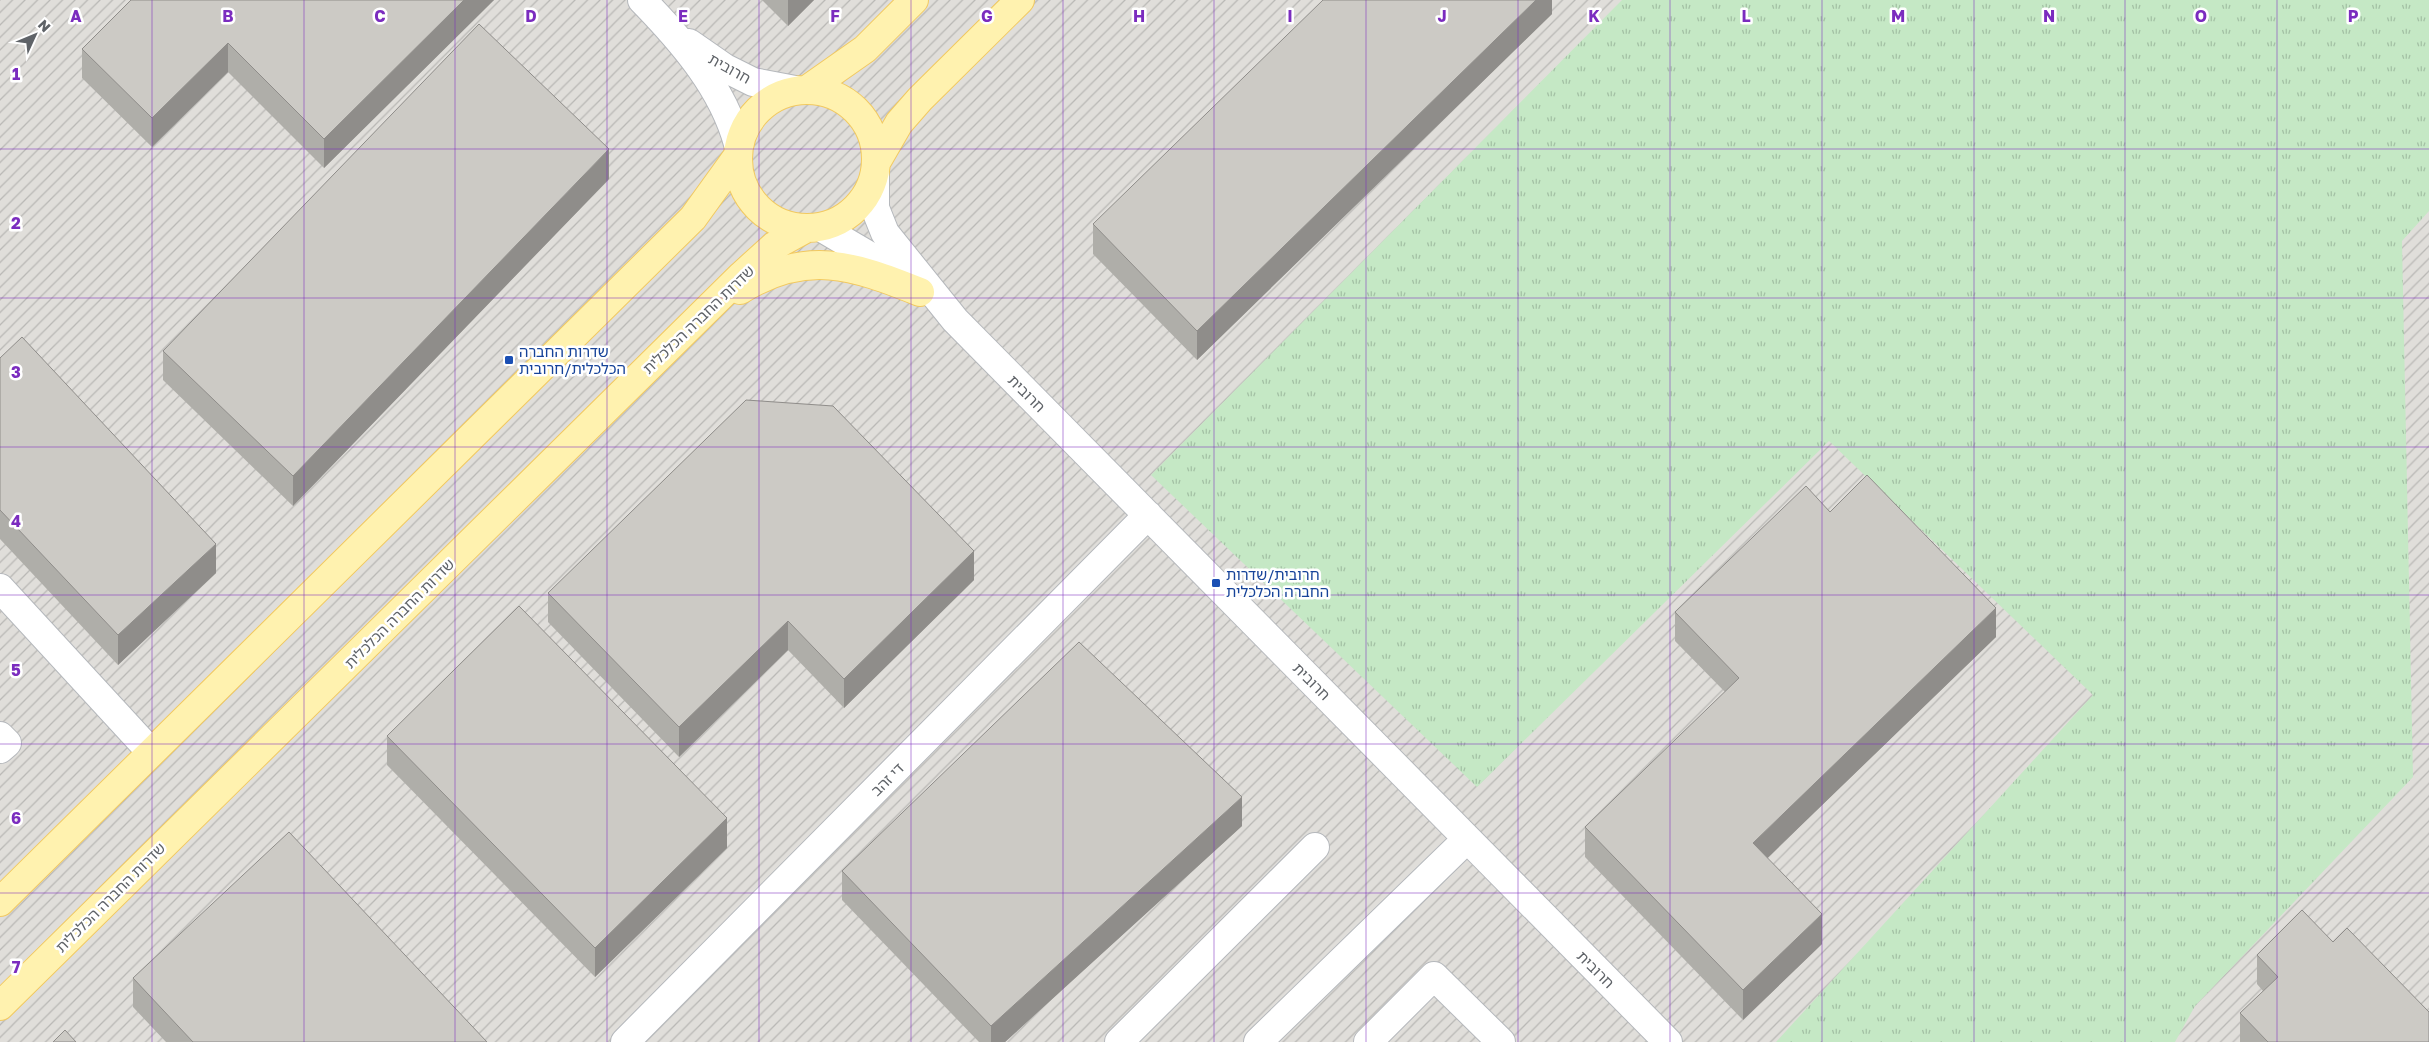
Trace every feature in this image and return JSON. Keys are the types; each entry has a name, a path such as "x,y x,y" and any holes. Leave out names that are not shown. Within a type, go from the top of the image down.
{"main road":[{"path":"0,902 694,218 738,150 746,124 759,108 776,96 802,90 865,49 914,0"},
{"path":"738,150 740,179 749,198 764,215 784,225 814,228 841,221 856,209 868,193 876,168 899,123 920,99 1020,0"},
{"path":"802,90 830,94 849,104 864,120 874,139 876,168"},
{"name":"שדרות החברה הכלכלית","path":"0,1006 705,311 774,246 814,228"},
{"path":"705,311 748,284 779,270 810,264 839,266 878,275 920,292"}],"street":[{"name":"חרובית","path":"642,0 672,30 725,68 754,82 802,90"},
{"name":"חרובית","path":"672,30 719,98 732,123 738,150"},
{"name":"חרובית","path":"876,168 875,208 885,233 955,320 1668,1042"},
{"name":"חרובית","path":"814,228 880,262 955,320"},
{"name":"די זהב","path":"625,1042 1148,515"},
{"path":"3,597 151,752"},
{"path":"0,736 7,743 0,750"},
{"path":"1258,1042 1467,839"},
{"path":"1119,1042 1316,847"},
{"path":"1368,1042 1434,976 1501,1042"}],"shaded area":[{"path":"0,0 2429,0 2429,1042 0,1042"}],"green space":[{"path":"1622,0 2429,0 2429,211 2402,241 2413,777 2195,1006 2175,1042 1776,1042 2093,695 1829,441 1477,787 1151,475"}],"building":[{"path":"131,0 464,0 324,139 228,43 152,118 82,49"},
{"path":"1323,0 1536,0 1197,331 1093,224"},
{"path":"479,24 609,149 293,476 163,351"},
{"path":"22,337 216,544 118,635 0,510 0,358"},
{"path":"746,400 833,406 974,551 844,679 788,621 679,727 548,593"},
{"path":"1867,475 1996,608 1753,843 1822,914 1743,990 1585,827 1739,678 1675,612 1806,486 1830,512"},
{"path":"519,606 727,818 595,948 387,736"},
{"path":"1079,642 1242,797 991,1026 842,871"},
{"path":"289,832 487,1042 193,1042 133,978"},
{"path":"2302,910 2333,942 2347,928 2429,1012 2429,1042 2268,1042 2240,1013 2278,977 2257,955"},
{"path":"65,1030 76,1042 53,1042"}],"place":[{"name":"שדרות החברה הכלכלית/חרובית","path":"509,360"},
{"name":"חרובית/שדרות החברה הכלכלית","path":"1216,583"}]}
